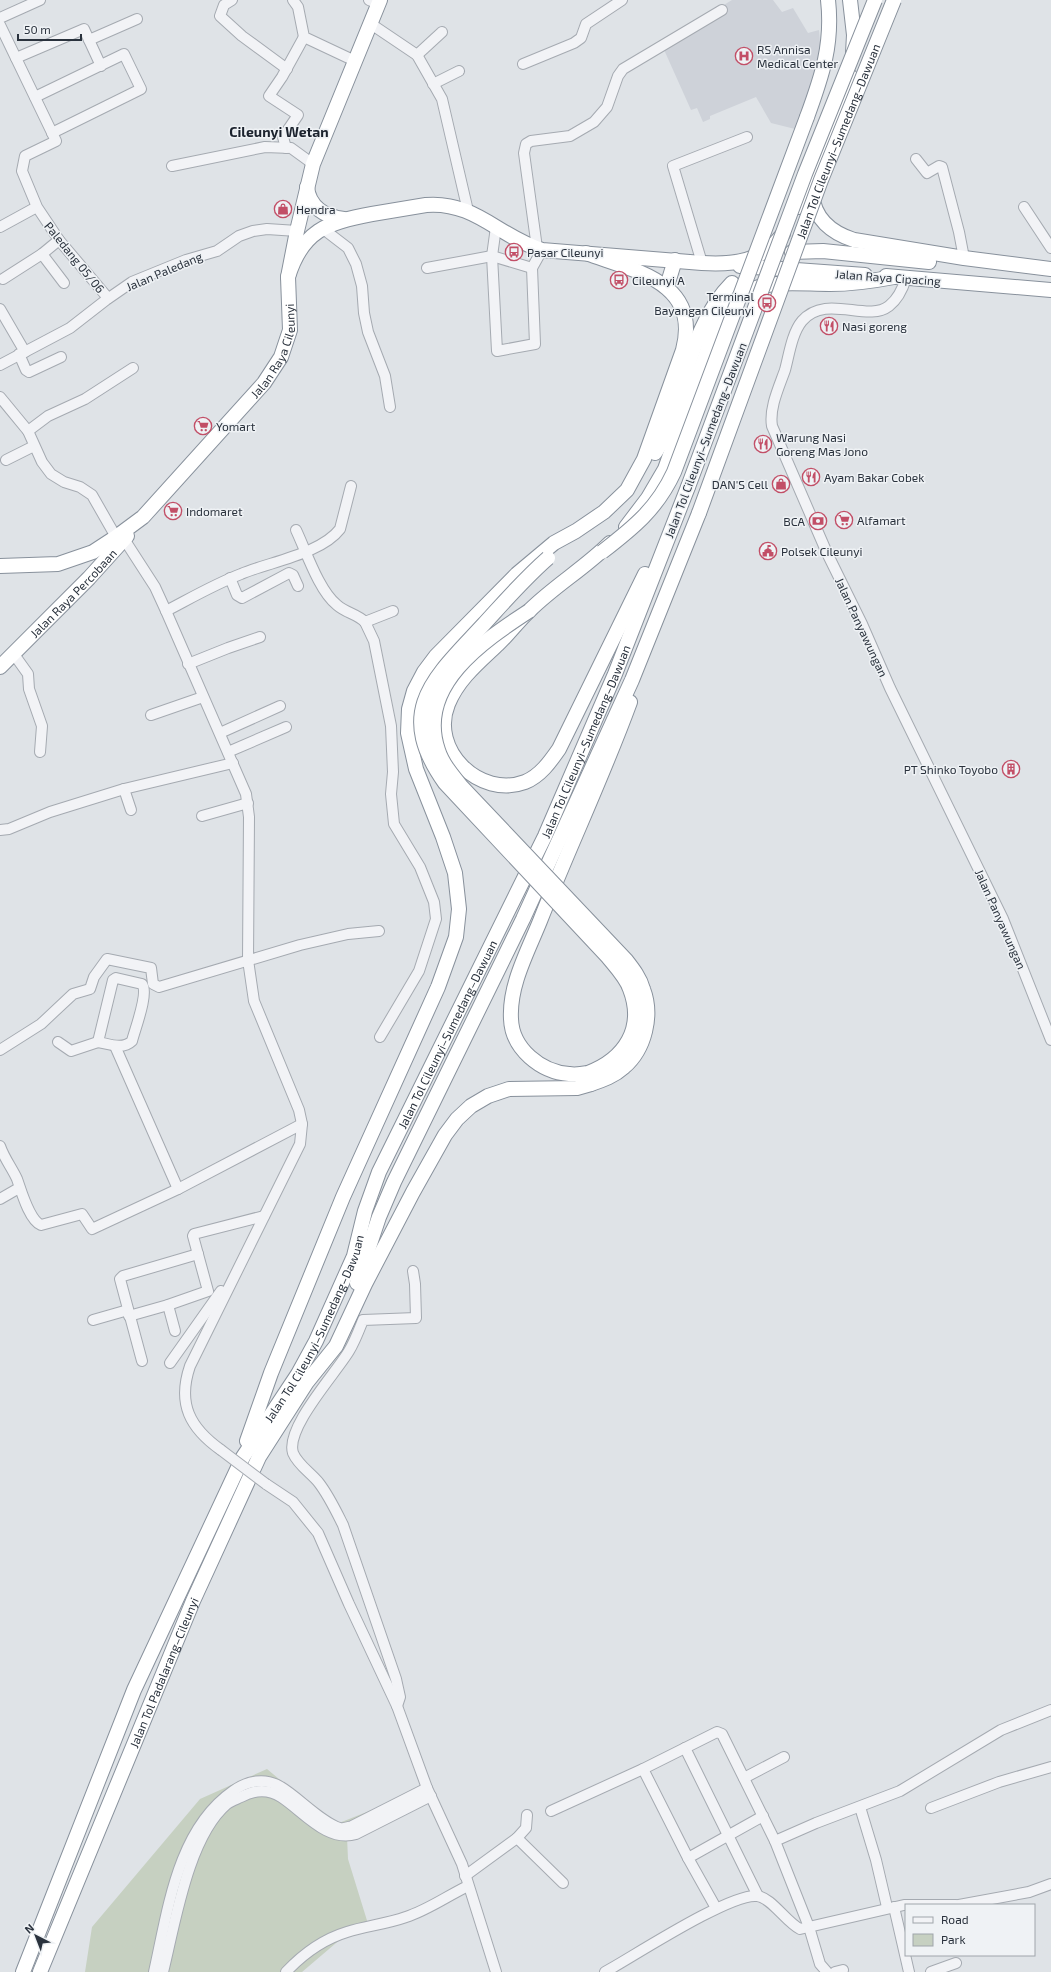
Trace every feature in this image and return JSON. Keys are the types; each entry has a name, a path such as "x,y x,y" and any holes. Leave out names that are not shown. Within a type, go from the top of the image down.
{"highway":[{"path":"604,754 562,866 524,961 514,990 511,1005 511,1020 514,1032 521,1047 532,1060 559,1073 589,1079 610,1077 624,1067 635,1054 642,1040 648,1007 644,989 638,975 626,960 461,786 447,767 438,751 434,734 433,717 437,700 444,685 455,671 492,637 529,611 645,516 662,496 674,472 808,117 826,63 829,33 828,0"},
{"path":"726,264 752,258 768,249 781,236 791,222 814,174 842,103 852,69 854,35 850,0"},
{"name":"Jalan Tol Cileunyi–Sumedang–Dawuan","path":"243,1457 298,1374 316,1341 354,1256 365,1211 379,1172 545,836 615,674 688,487 805,174 875,0"},
{"name":"Jalan Tol Cileunyi–Sumedang–Dawuan","path":"307,1382 353,1294 365,1263 379,1217 394,1182 604,754 699,513 821,180 894,0"},
{"name":"Jalan Raya Cileunyi","path":"143,517 264,383 274,368 286,344 290,330 288,277 313,164 370,24 376,1"},
{"path":"814,174 812,193 817,213 832,230 846,237 877,244 964,258 1051,269"},
{"path":"307,187 310,199 318,209 330,217 346,219"},
{"name":"Jalan Raya Cipacing","path":"346,219 439,204 468,211 527,246 540,249 797,271 900,277 1051,290"},
{"path":"288,277 302,246 308,238 322,228 346,219"},
{"path":"792,252 823,250 985,268 1028,267"},
{"path":"586,253 652,277 667,286 675,294 685,314 688,352"},
{"path":"667,286 674,260"},
{"path":"602,552 637,513 665,469 712,336 720,319 729,306 742,295 758,288 790,282 849,284 900,277"},
{"path":"243,1457 271,1373 343,1197 438,987 456,937 459,909 455,873 443,837 416,769 408,733 409,708 414,691 424,672 451,640 527,565 554,543 576,531 604,512 627,490 644,459 688,352 709,312 732,283"},
{"path":"529,611 462,680 453,693 446,713 445,734 450,748 458,762 469,774 482,782 496,785 512,785 525,782 538,775 559,749 688,487"},
{"name":"Jalan Raya Percobaan","path":"0,667 89,578 120,538 143,517"},
{"path":"307,1382 336,1346 365,1284 413,1192 445,1135 457,1119 471,1106 488,1096 509,1089 577,1088 615,1059 631,1036 635,1021 635,1005 630,987 607,956 445,783 434,769 426,752 422,734 422,715 426,698 432,684 449,660 522,581 576,531"},
{"path":"0,566 58,564 93,552 120,538"},
{"path":"76,559 87,568 89,578"},
{"name":"Jalan Tol Padalarang–Cileunyi","path":"40,1972 193,1601 259,1457 280,1421 307,1382"},
{"name":"Jalan Tol Padalarang–Cileunyi","path":"23,1972 134,1690 243,1457"}],"street":[{"path":"0,18 40,0"},
{"path":"232,0 224,5 220,16 242,36 287,69"},
{"path":"286,148 283,137 298,116 269,96 287,69 304,37 298,7 293,0"},
{"path":"523,64 574,43 581,38 586,24 622,0"},
{"path":"496,227 492,256 497,351 535,344 532,268 540,249 524,153 526,144 531,141 570,136 594,122 607,107 618,76 623,69 722,10"},
{"path":"89,40 137,19"},
{"path":"370,24 417,55 442,99 468,211"},
{"path":"0,25 52,133 142,88 124,54 35,97"},
{"path":"16,58 84,29 101,66"},
{"path":"417,55 442,32"},
{"path":"304,37 355,61"},
{"path":"433,84 459,71"},
{"name":"Paledang 05/06","path":"52,133 56,141 25,156 22,171 37,207 59,240 108,298"},
{"path":"702,262 673,166 747,137"},
{"path":"172,166 265,147 286,148 297,152 313,164"},
{"path":"916,159 927,173 939,166 942,167 959,232 964,258"},
{"path":"1024,207 1051,248"},
{"path":"0,227 33,209"},
{"path":"322,228 348,248 356,264 362,286 364,313 368,332 385,376 390,407"},
{"name":"Jalan Paledang","path":"0,365 70,328 108,298 132,282 186,260 216,251 239,236 267,229 297,231"},
{"path":"1,278 42,254 59,240"},
{"path":"42,254 64,283"},
{"path":"427,268 492,256 532,268"},
{"name":"Jalan Panyawungan","path":"900,277 902,290 889,307 875,311 825,308 812,313 802,322 790,352 773,408 771,419 772,426 826,553 862,624 890,688 1003,919 1051,1040"},
{"path":"0,309 22,353 26,370 30,372 61,357"},
{"path":"28,431 48,416 85,399 133,368"},
{"path":"0,396 28,431 42,462 50,474 64,482 80,487 92,495 155,587 233,763 248,803 248,960 254,1001 258,1015 299,1110 302,1124 300,1144 190,1366 184,1382 185,1400 192,1422 201,1434 266,1484 293,1502 318,1533 349,1604 397,1706 429,1792 462,1864 496,1972"},
{"path":"6,460 34,446"},
{"path":"166,611 230,578 256,567 305,553 336,534 340,529 351,486"},
{"path":"296,530 305,553 318,578 336,605 352,615 358,616 365,622 374,641 391,726 393,772 391,794 394,824 420,867 436,910 436,919 419,971 380,1037"},
{"path":"230,578 238,595 242,598 289,573 293,575 298,586"},
{"path":"365,622 393,611"},
{"path":"188,664 228,648 260,638"},
{"path":"13,653 28,674 29,689 42,726 40,752"},
{"path":"151,715 203,697"},
{"path":"220,733 280,706"},
{"path":"228,752 286,727"},
{"path":"0,830 9,829 50,812 124,789 233,763"},
{"path":"124,789 131,810"},
{"path":"202,816 248,803"},
{"path":"0,1050 41,1024 73,994 90,989 94,978 107,959 151,968 153,984 159,987 248,960 348,934 379,931"},
{"path":"58,1042 70,1051 98,1042 115,1046 125,1046 132,1041 144,996 144,988 142,984 116,978 113,980 98,1042"},
{"path":"115,1046 178,1189"},
{"path":"0,1146 7,1163 17,1180 24,1202 39,1224 82,1214 92,1229 178,1189 302,1124"},
{"path":"0,1199 19,1188"},
{"path":"93,1320 168,1306 208,1291 193,1236 194,1234 264,1216"},
{"path":"142,1361 120,1279 121,1277 198,1254"},
{"path":"170,1363 238,1268"},
{"path":"397,1706 400,1697 396,1679 343,1525 333,1504 320,1484 298,1460 293,1452 292,1442 302,1419 349,1351 363,1320 416,1318 416,1284 413,1270"},
{"path":"168,1306 175,1331"},
{"path":"775,1840 900,1791 1001,1730 1051,1710"},
{"path":"551,1811 643,1769 709,1735 720,1732 775,1840 809,1927 820,1964 827,1972"},
{"path":"685,1748 758,1896"},
{"path":"744,1778 784,1757"},
{"path":"931,1808 999,1782 1051,1767"},
{"path":"643,1769 688,1858 716,1908"},
{"path":"154,1972 174,1882 202,1821 223,1798 244,1783 263,1781 279,1786 332,1824 342,1828 354,1830"},
{"path":"163,1972 184,1885 208,1826 228,1804 251,1791 264,1790 279,1796 325,1830 347,1837 354,1830 429,1792"},
{"path":"860,1807 909,1972"},
{"path":"465,1876 517,1838 526,1828 528,1814"},
{"path":"688,1858 763,1816"},
{"path":"517,1838 563,1883"},
{"path":"964,1904 1029,1892 1051,1884"},
{"path":"286,1972 306,1954 345,1933 406,1917 423,1910 468,1886"},
{"path":"605,1972 716,1908 737,1899 758,1896 766,1900 792,1925 800,1929 905,1904"},
{"path":"931,1972 956,1963"}],"shaded area":[{"name":"RS Annisa Medical Center","path":"732,0 773,0 782,12 793,8 808,33 819,30 822,67 799,130 771,123 756,97 710,116 710,119 703,122 697,108 691,110 661,43"}],"green space":[{"path":"267,1769 334,1825 427,1788 347,1837 348,1859 369,1927 349,1932 302,1972 85,1972 92,1927 200,1799"}],"place":[{"name":"RS Annisa Medical Center","path":"744,56"},
{"name":"Hendra","path":"283,209"},
{"name":"Pasar Cileunyi","path":"514,252"},
{"name":"Cileunyi A","path":"619,280"},
{"name":"Terminal Bayangan Cileunyi","path":"767,303"},
{"name":"Nasi goreng","path":"829,326"},
{"name":"Yomart","path":"203,426"},
{"name":"Warung Nasi Goreng Mas Jono","path":"763,444"},
{"name":"Ayam Bakar Cobek","path":"811,477"},
{"name":"DAN'S Cell","path":"781,484"},
{"name":"Indomaret","path":"173,511"},
{"name":"Alfamart","path":"844,520"},
{"name":"BCA","path":"818,521"},
{"name":"Polsek Cileunyi","path":"768,551"},
{"name":"PT Shinko Toyobo","path":"1011,769"}],"district":[{"name":"Cileunyi Wetan","path":"279,131"}]}
